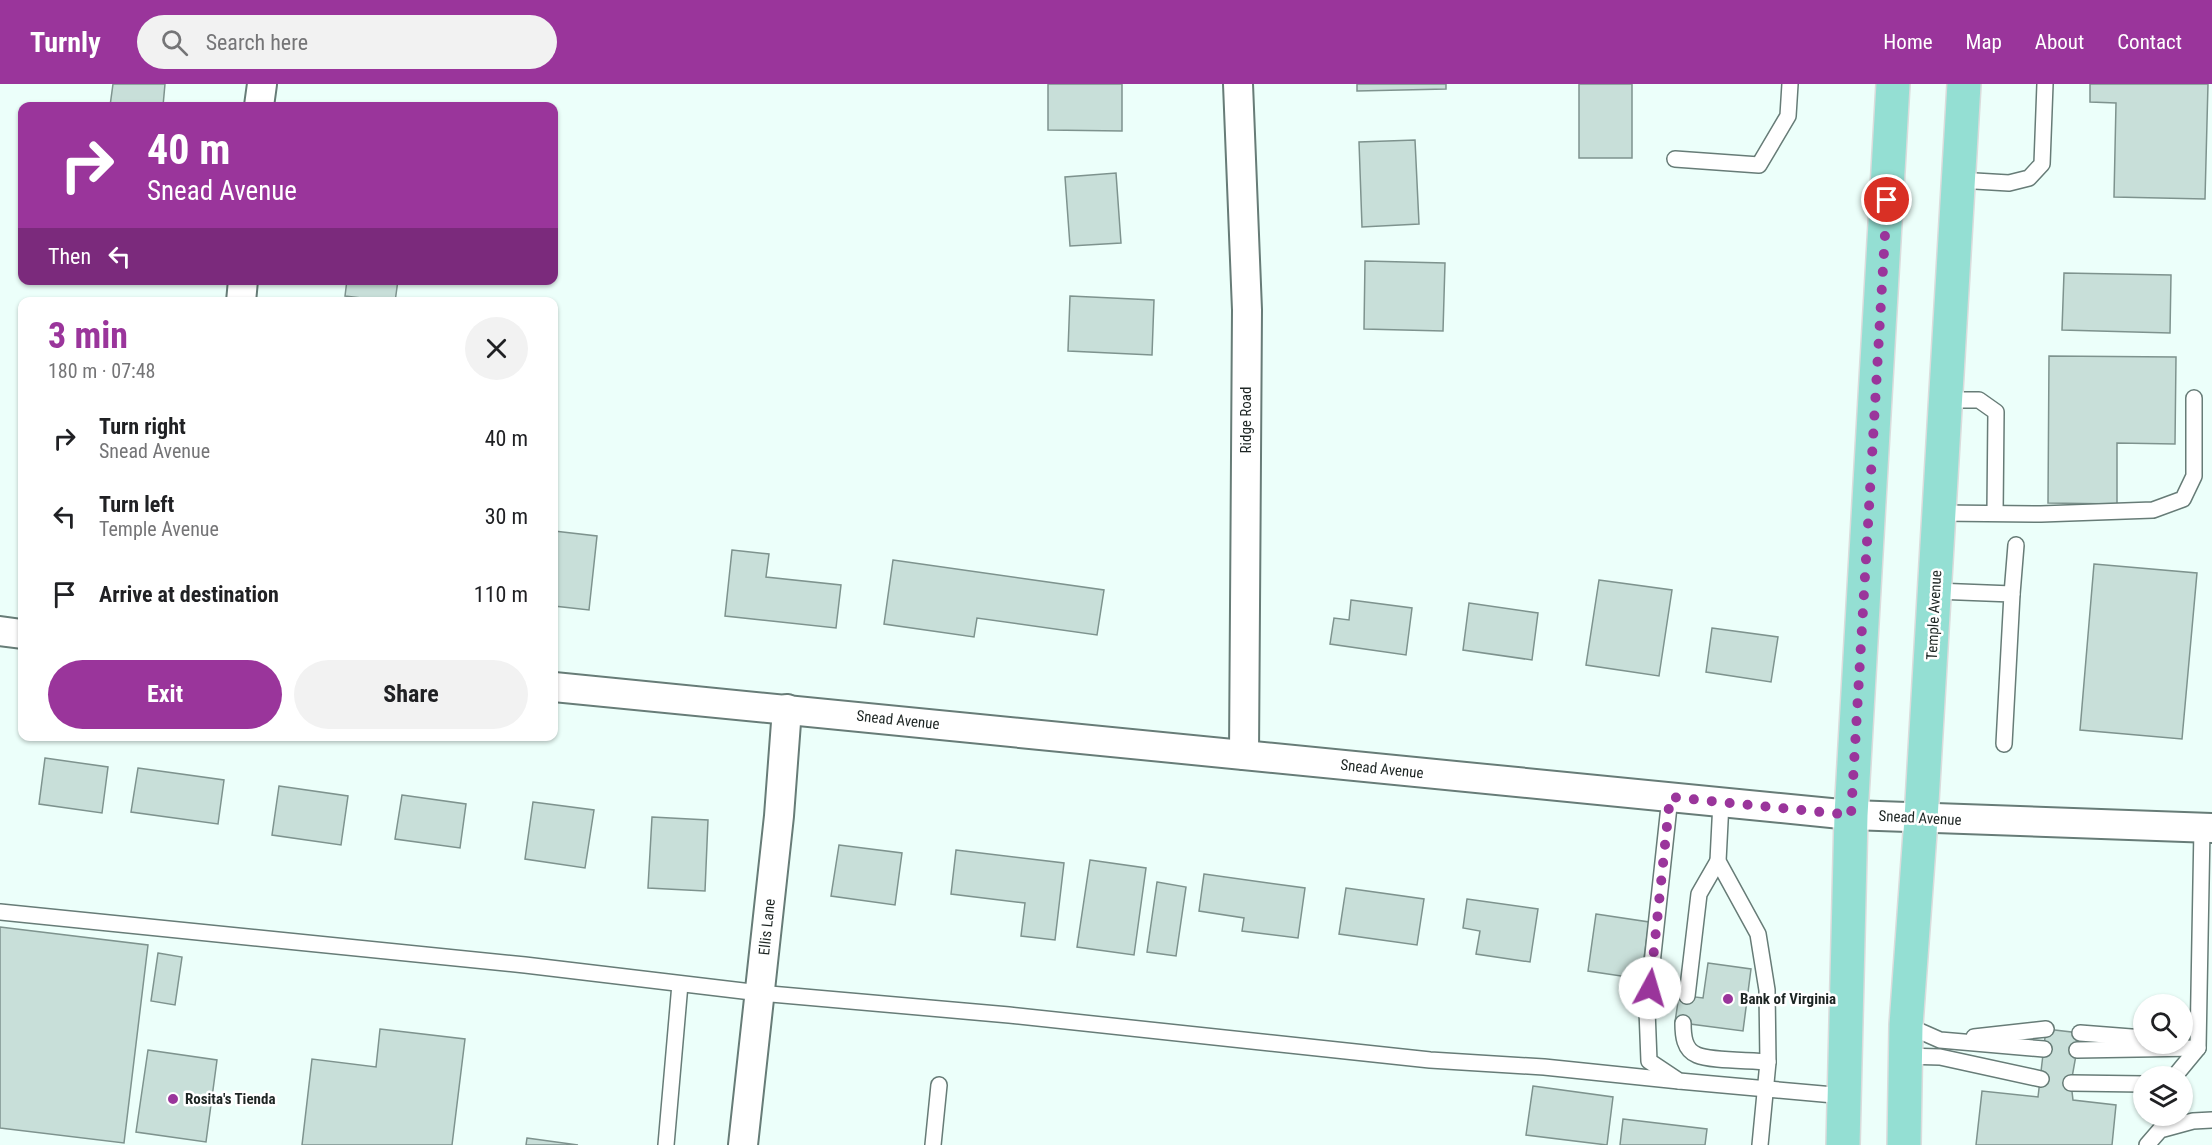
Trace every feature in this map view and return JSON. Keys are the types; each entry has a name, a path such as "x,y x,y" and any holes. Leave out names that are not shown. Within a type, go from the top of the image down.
{"main road":[{"path":"1844,1145 1851,815 1893,84"},
{"name":"Temple Avenue","path":"1904,1145 1906,1041 1922,819 1964,84"}],"street":[{"path":"260,102 262,84"},
{"name":"Ridge Road","path":"1238,84 1247,310 1244,755"},
{"path":"0,631 18,633"},
{"name":"Snead Avenue","path":"558,687 1851,815 2207,828"},
{"name":"Ellis Lane","path":"743,1145 779,816 787,709"}],"lane":[{"path":"1675,159 1759,165 1788,116 1790,84"},
{"path":"1958,180 2009,183 2029,178 2043,164 2045,84"},
{"path":"1939,513 2153,510 2183,499 2194,476 2194,398"},
{"path":"1946,400 1979,400 1996,412 1995,513"},
{"path":"2004,744 2016,545"},
{"path":"1935,591 2012,594"},
{"path":"1670,797 1647,1010 1649,1061 1679,1081"},
{"path":"1687,996 1699,894 1718,861 1721,802"},
{"path":"2193,1043 2207,828"},
{"path":"1718,861 1758,934 1767,990 1768,1062 1760,1145"},
{"path":"0,912 760,993 986,1013 1430,1060 1544,1067 1845,1095"},
{"path":"666,1145 680,984"},
{"path":"1683,1023 1686,1042 1698,1056 1768,1062"},
{"path":"1906,1041 1940,1040 2046,1029"},
{"path":"2080,1033 2133,1037"},
{"path":"1940,1040 2044,1049"},
{"path":"1906,1041 1940,1057 2041,1079"},
{"path":"2077,1050 2133,1047"},
{"path":"2071,1083 2133,1084"},
{"path":"933,1145 939,1085"},
{"path":"2147,1145 2160,1130 2193,1121 2212,1120"}],"building":[{"path":"113,84 165,84 163,102 111,102"},
{"path":"1048,84 1122,84 1122,131 1048,130"},
{"path":"1357,84 1446,84 1446,89 1357,91"},
{"path":"1579,84 1632,84 1632,158 1579,158"},
{"path":"2090,84 2208,84 2205,199 2114,197 2116,103 2090,102"},
{"path":"1415,140 1419,224 1362,227 1359,142"},
{"path":"1116,173 1121,243 1070,246 1065,177"},
{"path":"1365,261 1445,263 1443,331 1364,329"},
{"path":"2064,273 2171,275 2170,333 2062,330"},
{"path":"346,285 397,285 396,297 345,296"},
{"path":"1070,296 1154,300 1152,355 1068,351"},
{"path":"2049,356 2176,357 2175,444 2117,443 2117,504 2048,503"},
{"path":"558,531 597,536 589,610 558,606"},
{"path":"732,550 769,554 766,577 841,585 836,628 725,616"},
{"path":"893,560 1104,590 1097,635 977,618 974,637 884,624"},
{"path":"2094,564 2197,573 2182,739 2080,730"},
{"path":"1599,580 1672,590 1659,676 1586,665"},
{"path":"1351,600 1412,608 1406,655 1330,644 1334,618 1349,620"},
{"path":"1469,603 1538,613 1532,660 1463,650"},
{"path":"1712,628 1778,637 1771,682 1706,672"},
{"path":"45,758 108,767 102,813 39,804"},
{"path":"138,768 224,780 218,824 131,812"},
{"path":"279,786 348,796 341,845 272,835"},
{"path":"402,795 466,804 460,848 395,839"},
{"path":"533,802 594,810 585,868 525,859"},
{"path":"652,817 708,820 705,891 648,888"},
{"path":"839,845 902,853 895,905 831,896"},
{"path":"956,850 1064,863 1055,940 1021,936 1025,903 951,894"},
{"path":"1090,860 1146,868 1134,955 1077,947"},
{"path":"1204,874 1305,888 1298,938 1242,931 1244,918 1199,911"},
{"path":"1157,882 1186,887 1176,956 1147,952"},
{"path":"1346,888 1424,899 1417,945 1339,934"},
{"path":"1467,899 1538,909 1530,962 1476,954 1480,931 1463,928"},
{"path":"1596,914 1649,922 1641,979 1588,971"},
{"path":"0,927 148,945 124,1143 0,1128"},
{"path":"158,953 182,957 175,1005 151,1001"},
{"path":"1708,963 1751,969 1743,1031 1675,1022 1679,995 1703,998"},
{"path":"380,1029 465,1039 452,1145 302,1145 312,1059 376,1067"},
{"path":"2046,1029 2080,1033 2071,1083 2073,1100 2116,1105 2112,1145 1976,1145 1982,1091 2038,1097"},
{"path":"148,1050 217,1060 206,1142 136,1132"},
{"path":"1533,1086 1613,1097 1607,1145 1526,1135"},
{"path":"1623,1119 1707,1129 1705,1145 1620,1145"},
{"path":"527,1138 578,1145 526,1145"}],"place":[{"name":"Bank of Virginia","path":"1728,999"},
{"name":"Rosita's Tienda","path":"173,1099"}],"route":[{"path":"1650,988 1670,797 1851,815 1887,200"}]}
